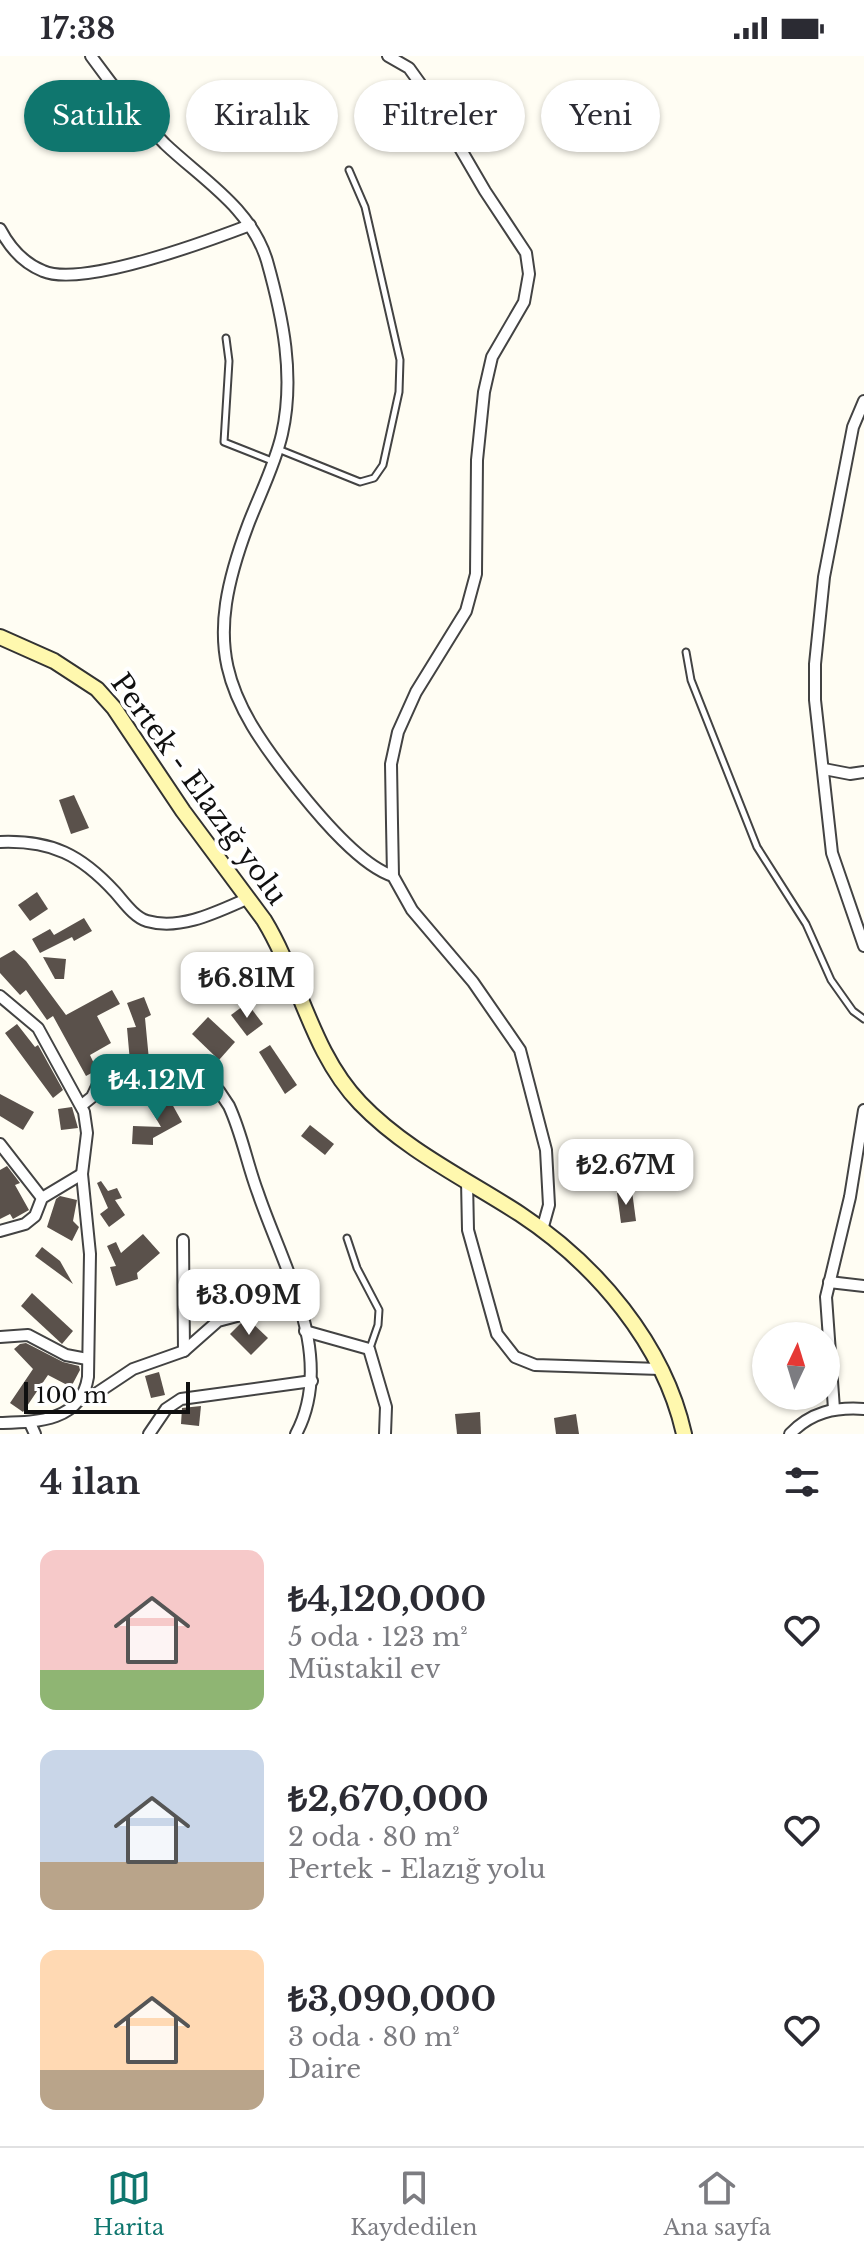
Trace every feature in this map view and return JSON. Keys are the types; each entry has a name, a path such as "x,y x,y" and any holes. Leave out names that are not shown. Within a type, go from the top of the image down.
{"main road":[{"name":"Pertek - Elazığ yolu","path":"0,637 54,661 97,689 114,708 190,821 276,939 314,1033 342,1081 381,1124 542,1230 580,1262 613,1297 638,1331 677,1406 684,1434"}],"street":[{"path":"91,56 134,111 187,164 227,197 250,225 266,259 287,348 287,408 277,449 241,546 226,597 223,638 230,680 235,697 316,813 373,867 393,876"},
{"path":"388,56 409,68 432,100 485,191 526,253 529,274 524,302 492,357 484,392 477,460 476,574 466,611 416,692 398,732 391,764 393,876 412,910 473,982 520,1050 546,1150 549,1205 542,1230"},
{"path":"0,229 19,257 45,272 69,276 196,246 250,225"},
{"path":"864,401 853,427 818,621 815,700 836,871 864,946"},
{"path":"824,769 850,774 864,772"},
{"path":"0,842 53,848 82,859 145,921 168,923 207,917 249,898"},
{"path":"0,996 38,1028 82,1105 87,1133 82,1174 90,1254 84,1395"},
{"path":"82,1105 92,1097 101,1078 111,1073 206,1084 219,1091 240,1131 305,1331 312,1381 306,1414 296,1434"},
{"path":"827,1322 829,1282 850,1197 864,1110"},
{"path":"0,1144 42,1198"},
{"path":"0,1231 25,1224 35,1216 42,1198 82,1174"},
{"path":"467,1181 468,1230 497,1334 515,1357 535,1365 660,1369"},
{"path":"183,1240 184,1351"},
{"path":"829,1282 864,1286"},
{"path":"0,1423 30,1423 59,1416 84,1395 94,1395 133,1369 184,1351 218,1321 297,1300"},
{"path":"305,1331 369,1349 386,1407 385,1434"},
{"path":"0,1337 28,1335 66,1355 87,1359"},
{"path":"149,1434 166,1409 181,1399 312,1381"},
{"path":"840,1409 864,1409"},
{"path":"790,1434 803,1422 832,1410"},
{"path":"30,1423 35,1434"}],"lane":[{"path":"277,449 360,482 374,478 383,465 399,392 400,360 365,207 349,170"},
{"path":"226,338 229,361 224,442 272,461"},
{"path":"686,652 691,680 757,847 799,913 831,980 853,1011 864,1019"},
{"path":"347,1238 357,1268 379,1310 378,1325 369,1349"}],"building":[{"path":"74,795 89,828 71,834 59,800"},
{"path":"37,892 48,909 30,921 18,905"},
{"path":"84,918 92,931 40,953 32,939 50,929 54,935"},
{"path":"14,950 26,961 66,1015 112,990 120,1004 97,1016 111,1043 90,1055 97,1070 86,1076 53,1016 47,1020 26,990 20,995 0,973 0,958"},
{"path":"43,957 66,959 64,979 55,979"},
{"path":"219,964 224,981 205,986 201,970"},
{"path":"233,975 251,975 251,997 233,997"},
{"path":"144,997 151,1015 145,1018 149,1060 130,1062 127,1028 136,1027 127,1003"},
{"path":"247,1003 263,1024 247,1036 231,1015"},
{"path":"208,1017 235,1042 219,1060 192,1034"},
{"path":"17,1024 35,1047 38,1045 63,1090 53,1098 5,1033"},
{"path":"270,1045 297,1085 285,1094 259,1052"},
{"path":"0,1094 34,1112 23,1130 0,1116"},
{"path":"167,1095 182,1122 153,1138 153,1145 132,1144 133,1126 161,1127 148,1105"},
{"path":"72,1107 78,1128 61,1130 58,1109"},
{"path":"310,1125 334,1144 325,1155 301,1136"},
{"path":"7,1166 20,1183 15,1185 29,1210 13,1219 10,1214 0,1219 0,1170"},
{"path":"101,1181 108,1191 117,1188 122,1198 115,1200 125,1215 109,1227 100,1214 108,1208 97,1183"},
{"path":"632,1191 636,1221 621,1223 617,1193"},
{"path":"60,1196 77,1200 73,1221 79,1227 72,1241 47,1227 56,1199"},
{"path":"143,1234 160,1253 137,1273 138,1279 116,1286 110,1267 116,1266 107,1246 116,1242 121,1253"},
{"path":"42,1247 60,1261 73,1284 35,1256"},
{"path":"32,1293 73,1331 62,1344 21,1306"},
{"path":"250,1321 268,1338 251,1355 230,1334 241,1323"},
{"path":"26,1343 63,1362 79,1366 80,1370 71,1387 48,1375 23,1412 10,1403 33,1369 14,1349"},
{"path":"159,1372 165,1395 151,1398 145,1376"},
{"path":"201,1406 199,1426 181,1424 182,1408"},
{"path":"480,1412 481,1434 457,1434 455,1414"},
{"path":"576,1414 579,1434 556,1434 554,1418"}]}
